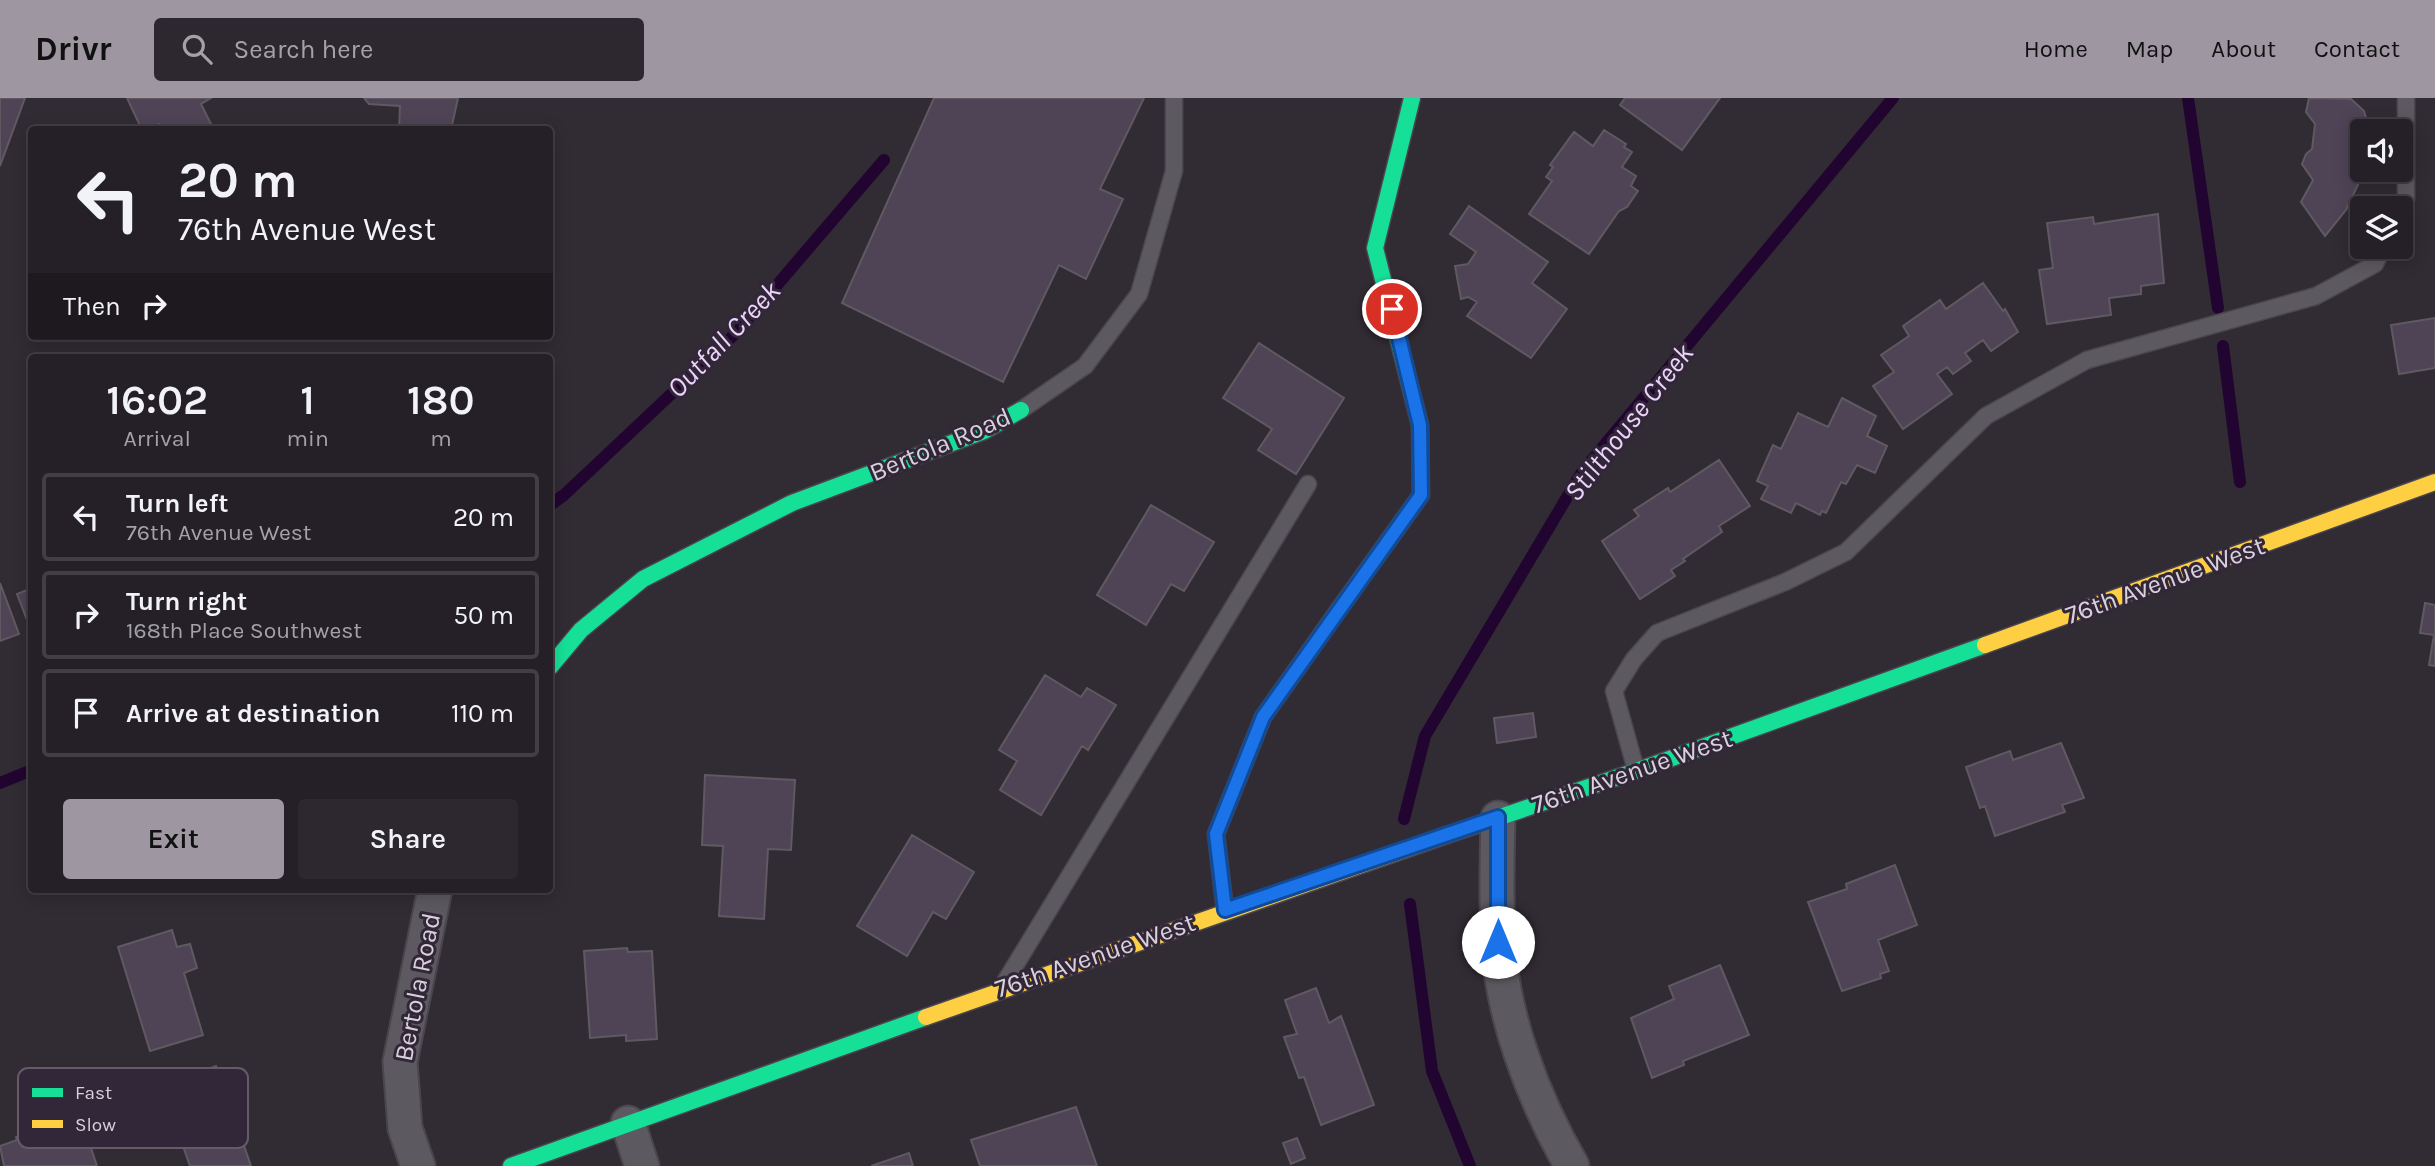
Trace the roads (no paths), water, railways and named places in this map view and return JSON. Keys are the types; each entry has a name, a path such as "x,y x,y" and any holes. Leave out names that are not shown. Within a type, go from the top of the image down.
{"street":[{"path":"1225,910 1216,834 1263,717 1421,495 1420,425 1375,248 1412,98"},
{"name":"Bertola Road","path":"553,663 581,630 643,579 792,503 984,431 1021,410"},
{"name":"76th Avenue West","path":"511,1166 1225,910 1636,771 2435,482"},
{"path":"1498,817 1498,942 1509,1007 1529,1075 1552,1132 1572,1166"},
{"name":"Bertola Road","path":"418,1166 405,1128 400,1062 434,893"},
{"path":"628,1123 642,1166"}],"lane":[{"name":"Bertola Road","path":"1021,410 1085,366 1139,293 1174,171 1174,98"},
{"path":"2406,98 2406,196"},
{"path":"1636,771 1614,691 1634,659 1657,633 1784,582 1846,552 1986,416 2087,360 2316,296 2375,264 2377,259"},
{"path":"1001,989 1308,484"}],"waterway":[{"name":"Stilthouse Creek","path":"1404,819 1425,736 1582,472 1893,98"},
{"path":"2188,98 2218,308"},
{"name":"Outfall Creek","path":"553,503 736,333 884,160"},
{"path":"2223,346 2240,482"},
{"name":"Outfall Creek","path":"0,783 28,772"},
{"name":"Stilthouse Creek","path":"1410,904 1432,1071 1470,1166"}]}
